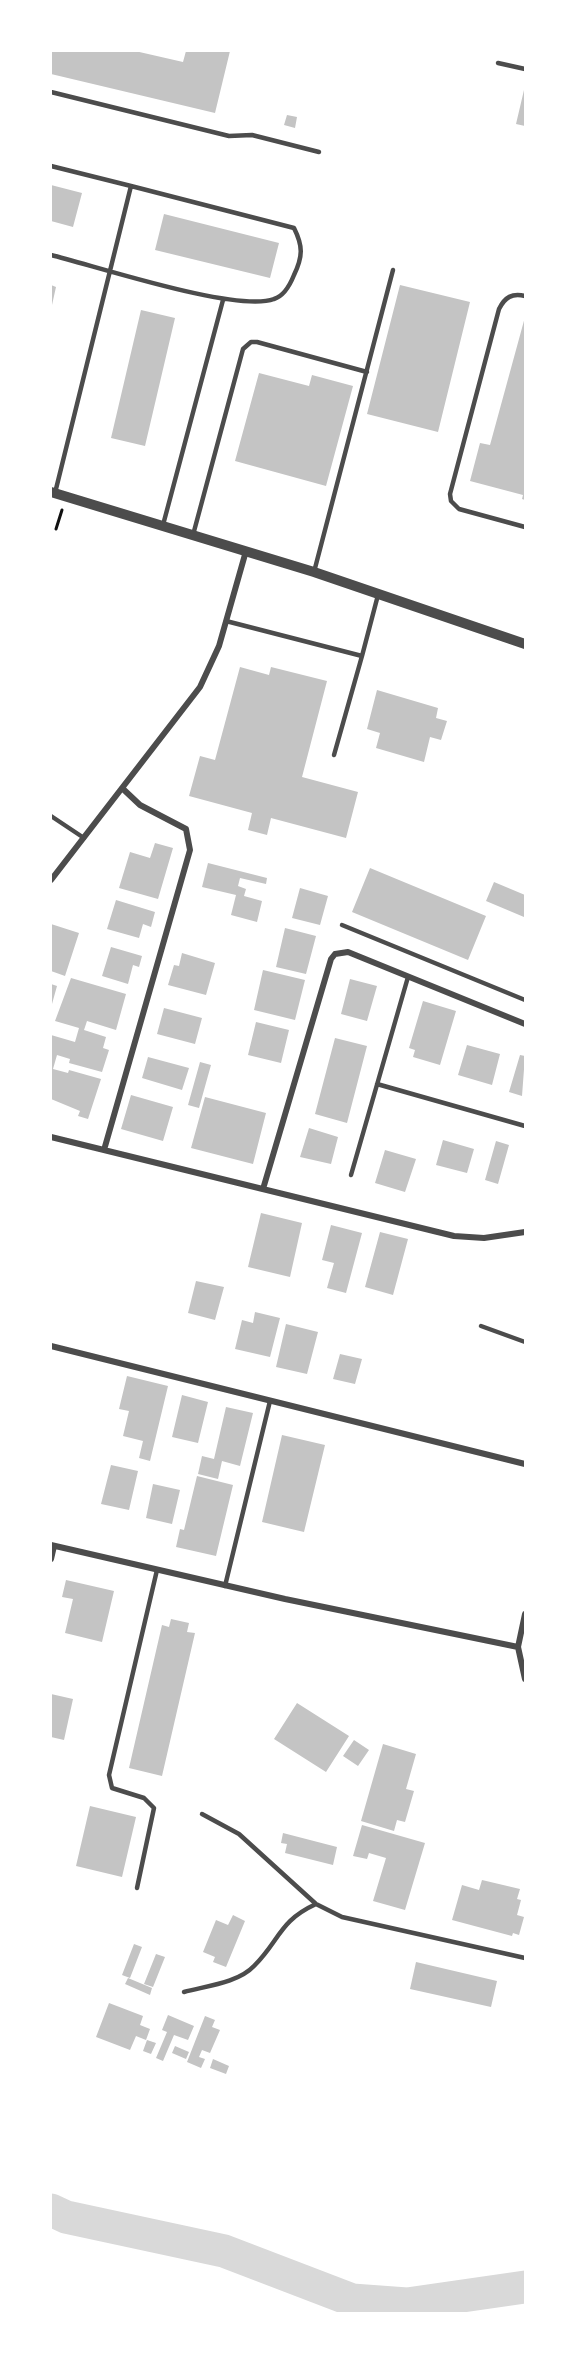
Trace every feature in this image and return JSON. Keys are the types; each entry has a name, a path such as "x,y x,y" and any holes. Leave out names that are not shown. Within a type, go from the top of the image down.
{"street":[{"path":"53,493 314,572 525,644"},
{"path":"51,880 200,687 219,646 246,551"},
{"path":"104,1150 190,850 186,829 140,805 123,788"},
{"path":"263,1189 331,959 341,951 525,1024"},
{"path":"51,1137 454,1236 484,1238 525,1232"},
{"path":"51,1346 525,1464"},
{"path":"51,1559 53,1545 225,1586 518,1647"},
{"path":"525,1614 518,1647 525,1680"}],"lane":[{"path":"498,63 525,69"},
{"path":"51,93 229,136 252,135 319,152"},
{"path":"51,165 294,228 301,240 302,251 294,277 284,293 277,299 262,302 222,300 51,255"},
{"path":"53,493 131,186"},
{"path":"314,572 393,270"},
{"path":"525,296 510,295 503,300 450,494 451,501 459,509 525,527"},
{"path":"163,525 222,300"},
{"path":"193,535 246,345 257,342 367,372"},
{"path":"334,755 378,594"},
{"path":"226,621 362,656"},
{"path":"51,816 84,838"},
{"path":"342,925 525,1000"},
{"path":"351,1174 408,977"},
{"path":"377,1084 525,1125"},
{"path":"481,1326 525,1342"},
{"path":"225,1586 270,1401"},
{"path":"138,1888 154,1808 144,1798 112,1788 109,1775 157,1570"},
{"path":"202,1814 239,1834 316,1904 342,1917 525,1958"},
{"path":"184,1992 227,1981 253,1967 284,1924 297,1912 316,1904"}],"building":[{"path":"51,51 135,51 183,62 186,51 230,51 215,113 51,74"},
{"path":"525,91 525,126 516,124"},
{"path":"287,115 297,117 295,128 284,125"},
{"path":"51,185 82,193 73,227 51,221"},
{"path":"164,214 279,243 270,278 155,250"},
{"path":"51,285 56,287 52,305 51,305"},
{"path":"400,285 470,302 438,432 367,414"},
{"path":"141,310 175,318 145,446 111,438"},
{"path":"525,317 525,500 522,499 523,495 470,481 480,443 490,445"},
{"path":"259,373 309,386 312,375 353,386 326,486 235,461"},
{"path":"240,667 269,675 271,667 327,681 302,777 358,792 346,838 271,818 267,835 248,830 252,813 189,796 200,756 215,760"},
{"path":"377,690 438,708 436,718 447,721 441,740 430,737 424,762 376,748 380,733 367,729"},
{"path":"155,843 173,848 158,899 119,888 130,852 150,858"},
{"path":"208,863 267,878 266,884 240,878 238,886 246,889 244,896 262,901 257,922 231,915 236,895 202,887"},
{"path":"370,868 486,916 468,960 352,912"},
{"path":"494,882 525,895 524,917 486,901"},
{"path":"300,888 328,896 320,925 292,918"},
{"path":"116,900 155,912 151,927 143,924 139,938 107,929"},
{"path":"51,924 79,933 65,976 51,971"},
{"path":"285,928 316,936 306,974 276,967"},
{"path":"111,947 142,956 139,967 133,965 128,984 102,976"},
{"path":"182,953 215,963 206,995 168,985 174,965 179,966"},
{"path":"263,970 305,980 295,1020 254,1010"},
{"path":"71,978 126,994 116,1030 87,1021 84,1030 106,1037 103,1048 109,1050 102,1072 69,1063 70,1059 57,1055 53,1069 68,1073 69,1070 101,1079 88,1119 78,1116 80,1111 51,1099 51,1035 75,1042 79,1028 55,1021"},
{"path":"350,979 377,986 367,1021 341,1014"},
{"path":"51,984 57,986 52,1004 51,1004"},
{"path":"423,1001 456,1011 440,1065 413,1057 415,1050 409,1048"},
{"path":"164,1008 202,1018 195,1044 157,1034"},
{"path":"256,1022 289,1030 281,1063 248,1055"},
{"path":"335,1038 367,1046 347,1123 315,1114"},
{"path":"467,1045 500,1054 492,1085 458,1075"},
{"path":"520,1055 525,1056 522,1096 509,1092"},
{"path":"148,1057 189,1068 182,1090 142,1078"},
{"path":"200,1062 211,1065 199,1108 188,1105"},
{"path":"131,1095 173,1107 163,1141 121,1129"},
{"path":"205,1097 266,1113 253,1164 191,1148"},
{"path":"309,1128 338,1137 331,1164 300,1157"},
{"path":"443,1140 474,1149 467,1173 436,1165"},
{"path":"496,1141 509,1145 498,1184 485,1180"},
{"path":"385,1150 416,1159 405,1192 375,1183"},
{"path":"261,1213 302,1223 290,1277 248,1267"},
{"path":"331,1225 362,1233 346,1293 327,1288 334,1263 322,1260"},
{"path":"380,1232 408,1239 393,1295 365,1287"},
{"path":"196,1281 224,1287 215,1320 188,1313"},
{"path":"255,1312 280,1318 270,1357 235,1349 242,1320 253,1323"},
{"path":"286,1324 318,1332 307,1374 276,1367"},
{"path":"340,1354 362,1359 355,1384 333,1379"},
{"path":"127,1376 168,1386 150,1461 139,1458 143,1441 123,1436 129,1411 119,1409"},
{"path":"182,1395 208,1402 198,1443 172,1437"},
{"path":"226,1407 253,1413 240,1466 222,1461 218,1479 198,1474 202,1456 214,1459"},
{"path":"282,1435 325,1445 304,1532 262,1522"},
{"path":"111,1465 138,1471 129,1510 101,1504"},
{"path":"197,1476 233,1485 216,1556 176,1547 180,1529 184,1530"},
{"path":"153,1484 180,1490 172,1524 146,1518"},
{"path":"66,1580 114,1591 102,1642 65,1633 73,1599 62,1597"},
{"path":"171,1619 189,1623 187,1632 195,1633 162,1776 129,1768 162,1625 169,1627"},
{"path":"51,1694 73,1699 64,1740 51,1737"},
{"path":"297,1703 349,1736 326,1772 274,1739"},
{"path":"354,1740 369,1750 358,1766 343,1756"},
{"path":"383,1744 416,1754 406,1789 414,1791 405,1822 397,1820 394,1831 361,1821"},
{"path":"90,1806 136,1817 122,1877 76,1866"},
{"path":"362,1825 425,1843 405,1910 373,1901 386,1858 369,1853 367,1859 353,1856"},
{"path":"283,1833 337,1847 333,1865 285,1853 287,1844 281,1843"},
{"path":"482,1880 520,1889 517,1899 521,1900 517,1915 524,1917 519,1935 513,1933 512,1936 452,1920 462,1885 479,1890"},
{"path":"233,1915 245,1921 226,1967 213,1962 215,1957 203,1952 216,1920 228,1925"},
{"path":"134,1944 142,1947 130,1978 122,1975"},
{"path":"156,1954 165,1957 153,1987 144,1984"},
{"path":"416,1962 497,1981 491,2007 410,1989"},
{"path":"128,1978 152,1988 150,1995 125,1984"},
{"path":"109,2003 143,2016 140,2025 150,2029 146,2040 136,2036 130,2050 96,2037"},
{"path":"168,2015 194,2026 188,2040 174,2035 163,2061 156,2058 167,2032 162,2030"},
{"path":"205,2016 215,2020 212,2027 220,2030 210,2053 202,2050 199,2057 205,2059 201,2068 187,2062"},
{"path":"147,2040 156,2043 151,2054 143,2051"},
{"path":"175,2046 189,2052 186,2059 172,2053"},
{"path":"213,2059 229,2066 226,2074 210,2068"}],"waterway":[{"path":"51,2210 66,2217 224,2251 352,2300 407,2304 525,2287"}]}
